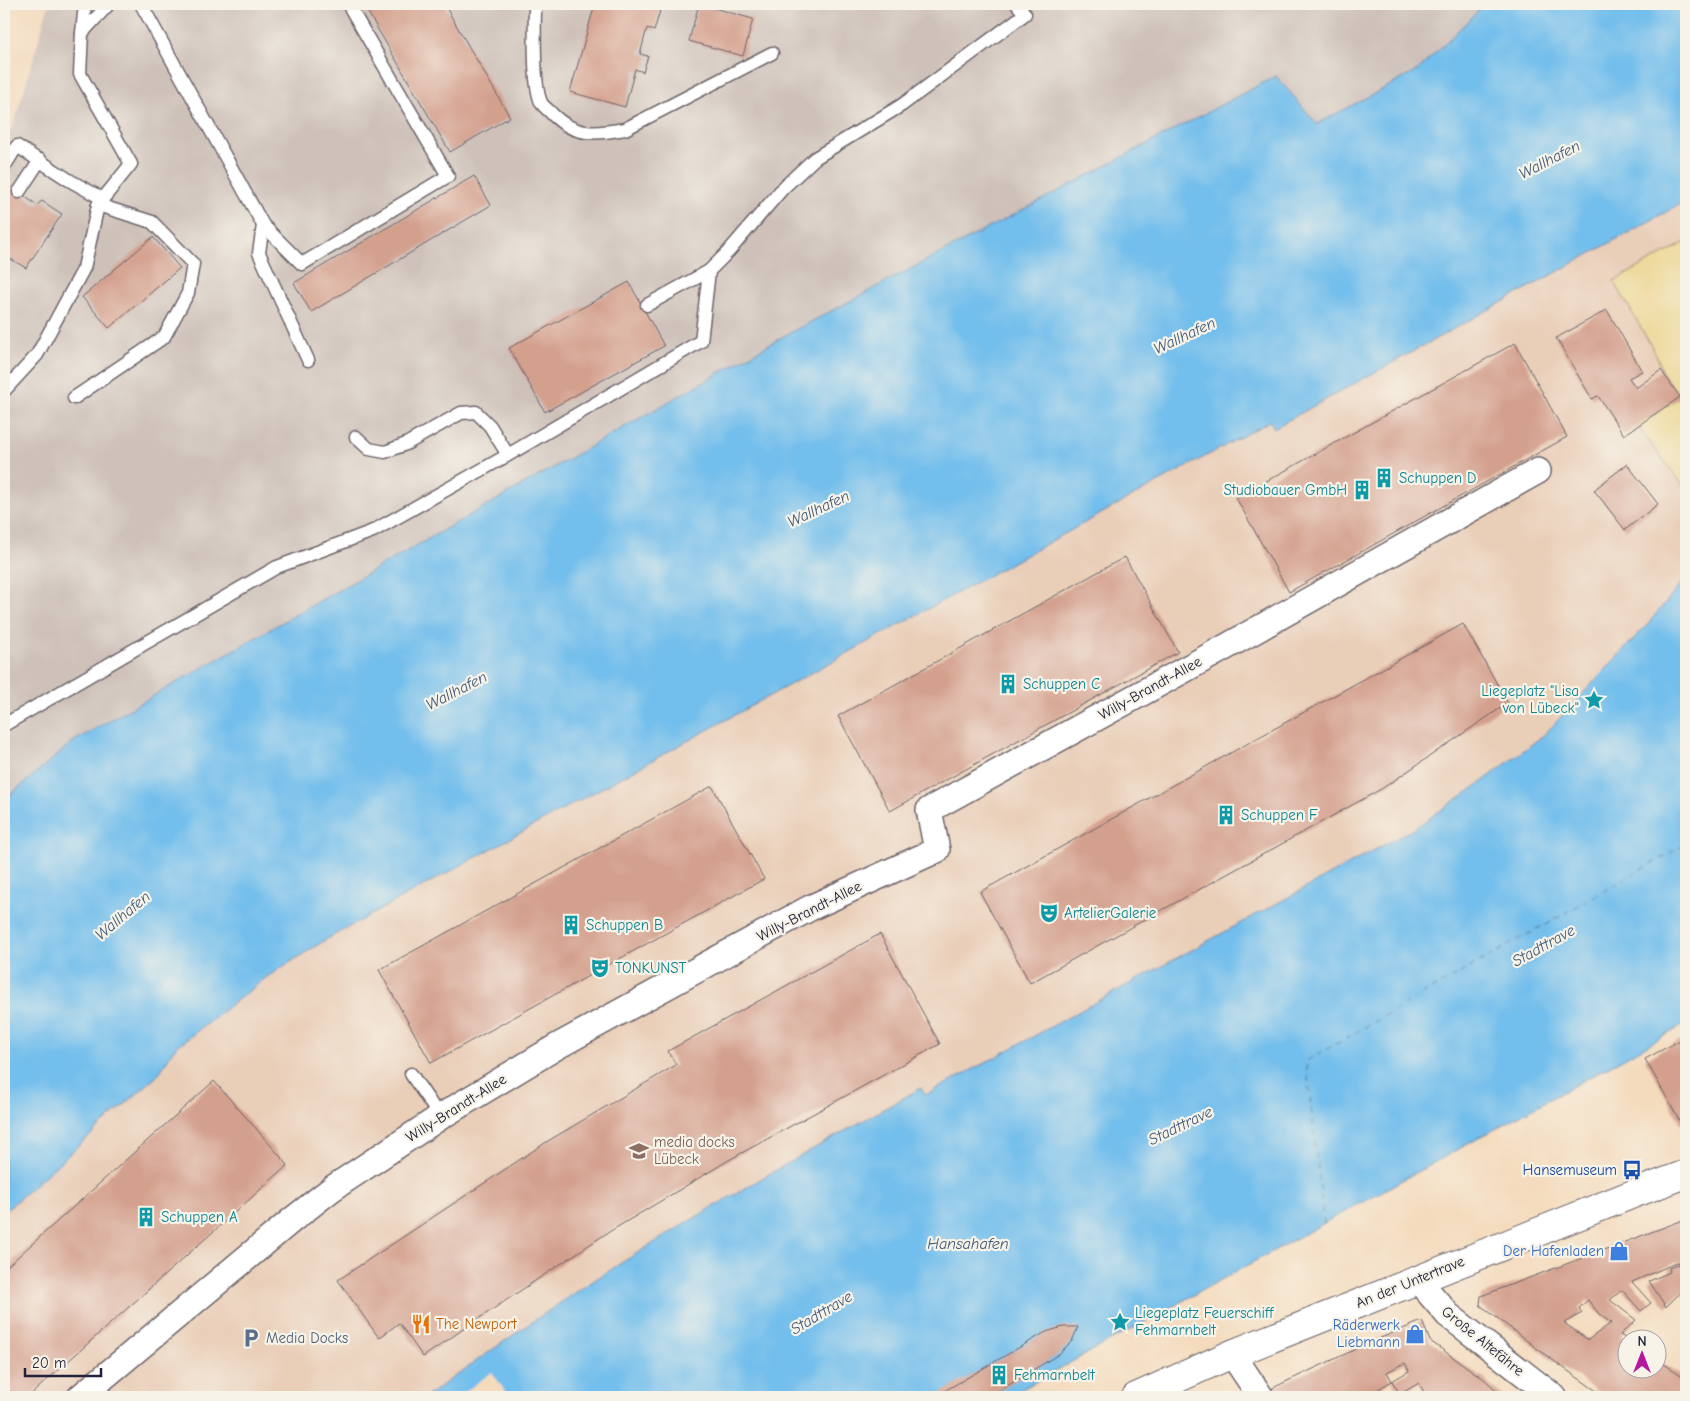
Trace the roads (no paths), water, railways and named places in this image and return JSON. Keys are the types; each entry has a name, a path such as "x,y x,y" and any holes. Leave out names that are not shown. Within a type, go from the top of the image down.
{"main road":[{"name":"An der Untertrave","path":"1136,1397 1232,1354 1417,1279 1686,1174"}],"street":[{"name":"Willy-Brandt-Allee","path":"80,1397 191,1313 333,1188 440,1117 556,1047 810,908 937,850 929,810 1233,643 1538,470"},
{"name":"Große Altefähre","path":"1417,1279 1448,1315 1554,1397"},
{"path":"1232,1354 1261,1397"}],"lane":[{"path":"4,391 37,355 84,268 100,202 131,164 80,74 85,4"},
{"path":"82,33 109,4"},
{"path":"141,4 263,225 302,264 448,176 348,4"},
{"path":"535,4 536,74 542,103 564,125 582,132 604,132 625,129 772,53"},
{"path":"648,305 709,271 728,252 783,188 815,158 902,106 1025,14 1018,4"},
{"path":"4,167 17,146 100,202 152,222 193,264 188,293 164,337 74,398"},
{"path":"19,192 40,160"},
{"path":"263,225 259,253 308,360"},
{"path":"4,725 277,568 373,531 508,455 700,341 709,271"},
{"path":"356,437 369,449 385,452 406,444 461,413 476,412 490,426 508,455"},
{"path":"411,1074 440,1117"}],"water":[{"name":"Wallhafen","path":"1485,4 1686,4 1686,201 1274,428 1270,421 327,939 267,977 174,1049 158,1075 4,1212 4,800 74,741 784,336 1276,76 1317,124 1417,71"},
{"name":"Hansahafen","path":"1686,578 1686,1024 1008,1397 426,1397 594,1280 786,1164 921,1088 926,1095 1415,828 1482,782 1545,734 1646,626"}],"place":[{"name":"Schuppen D","path":"1384,478"},
{"name":"Studiobauer GmbH","path":"1362,490"},
{"name":"Schuppen C","path":"1008,684"},
{"name":"Liegeplatz \"Lisa von Lübeck\"","path":"1594,700"},
{"name":"Schuppen F","path":"1226,815"},
{"name":"ArtelierGalerie","path":"1049,913"},
{"name":"Schuppen B","path":"571,925"},
{"name":"TONKUNST","path":"600,968"},
{"name":"media docks Lübeck","path":"639,1151"},
{"name":"Hansemuseum","path":"1632,1170"},
{"name":"Schuppen A","path":"146,1217"},
{"name":"Der Hafenladen","path":"1619,1251"},
{"name":"Liegeplatz Feuerschiff Fehmarnbelt","path":"1120,1322"},
{"name":"The Newport","path":"421,1324"},
{"name":"Räderwerk Liebmann","path":"1415,1334"},
{"name":"Media Docks","path":"251,1338"},
{"name":"Fehmarnbelt","path":"999,1375"}],"water label":[{"name":"Stadttrave","path":"1543,945"},
{"name":"Stadttrave","path":"1180,1125"},
{"name":"Stadttrave","path":"821,1312"}]}
